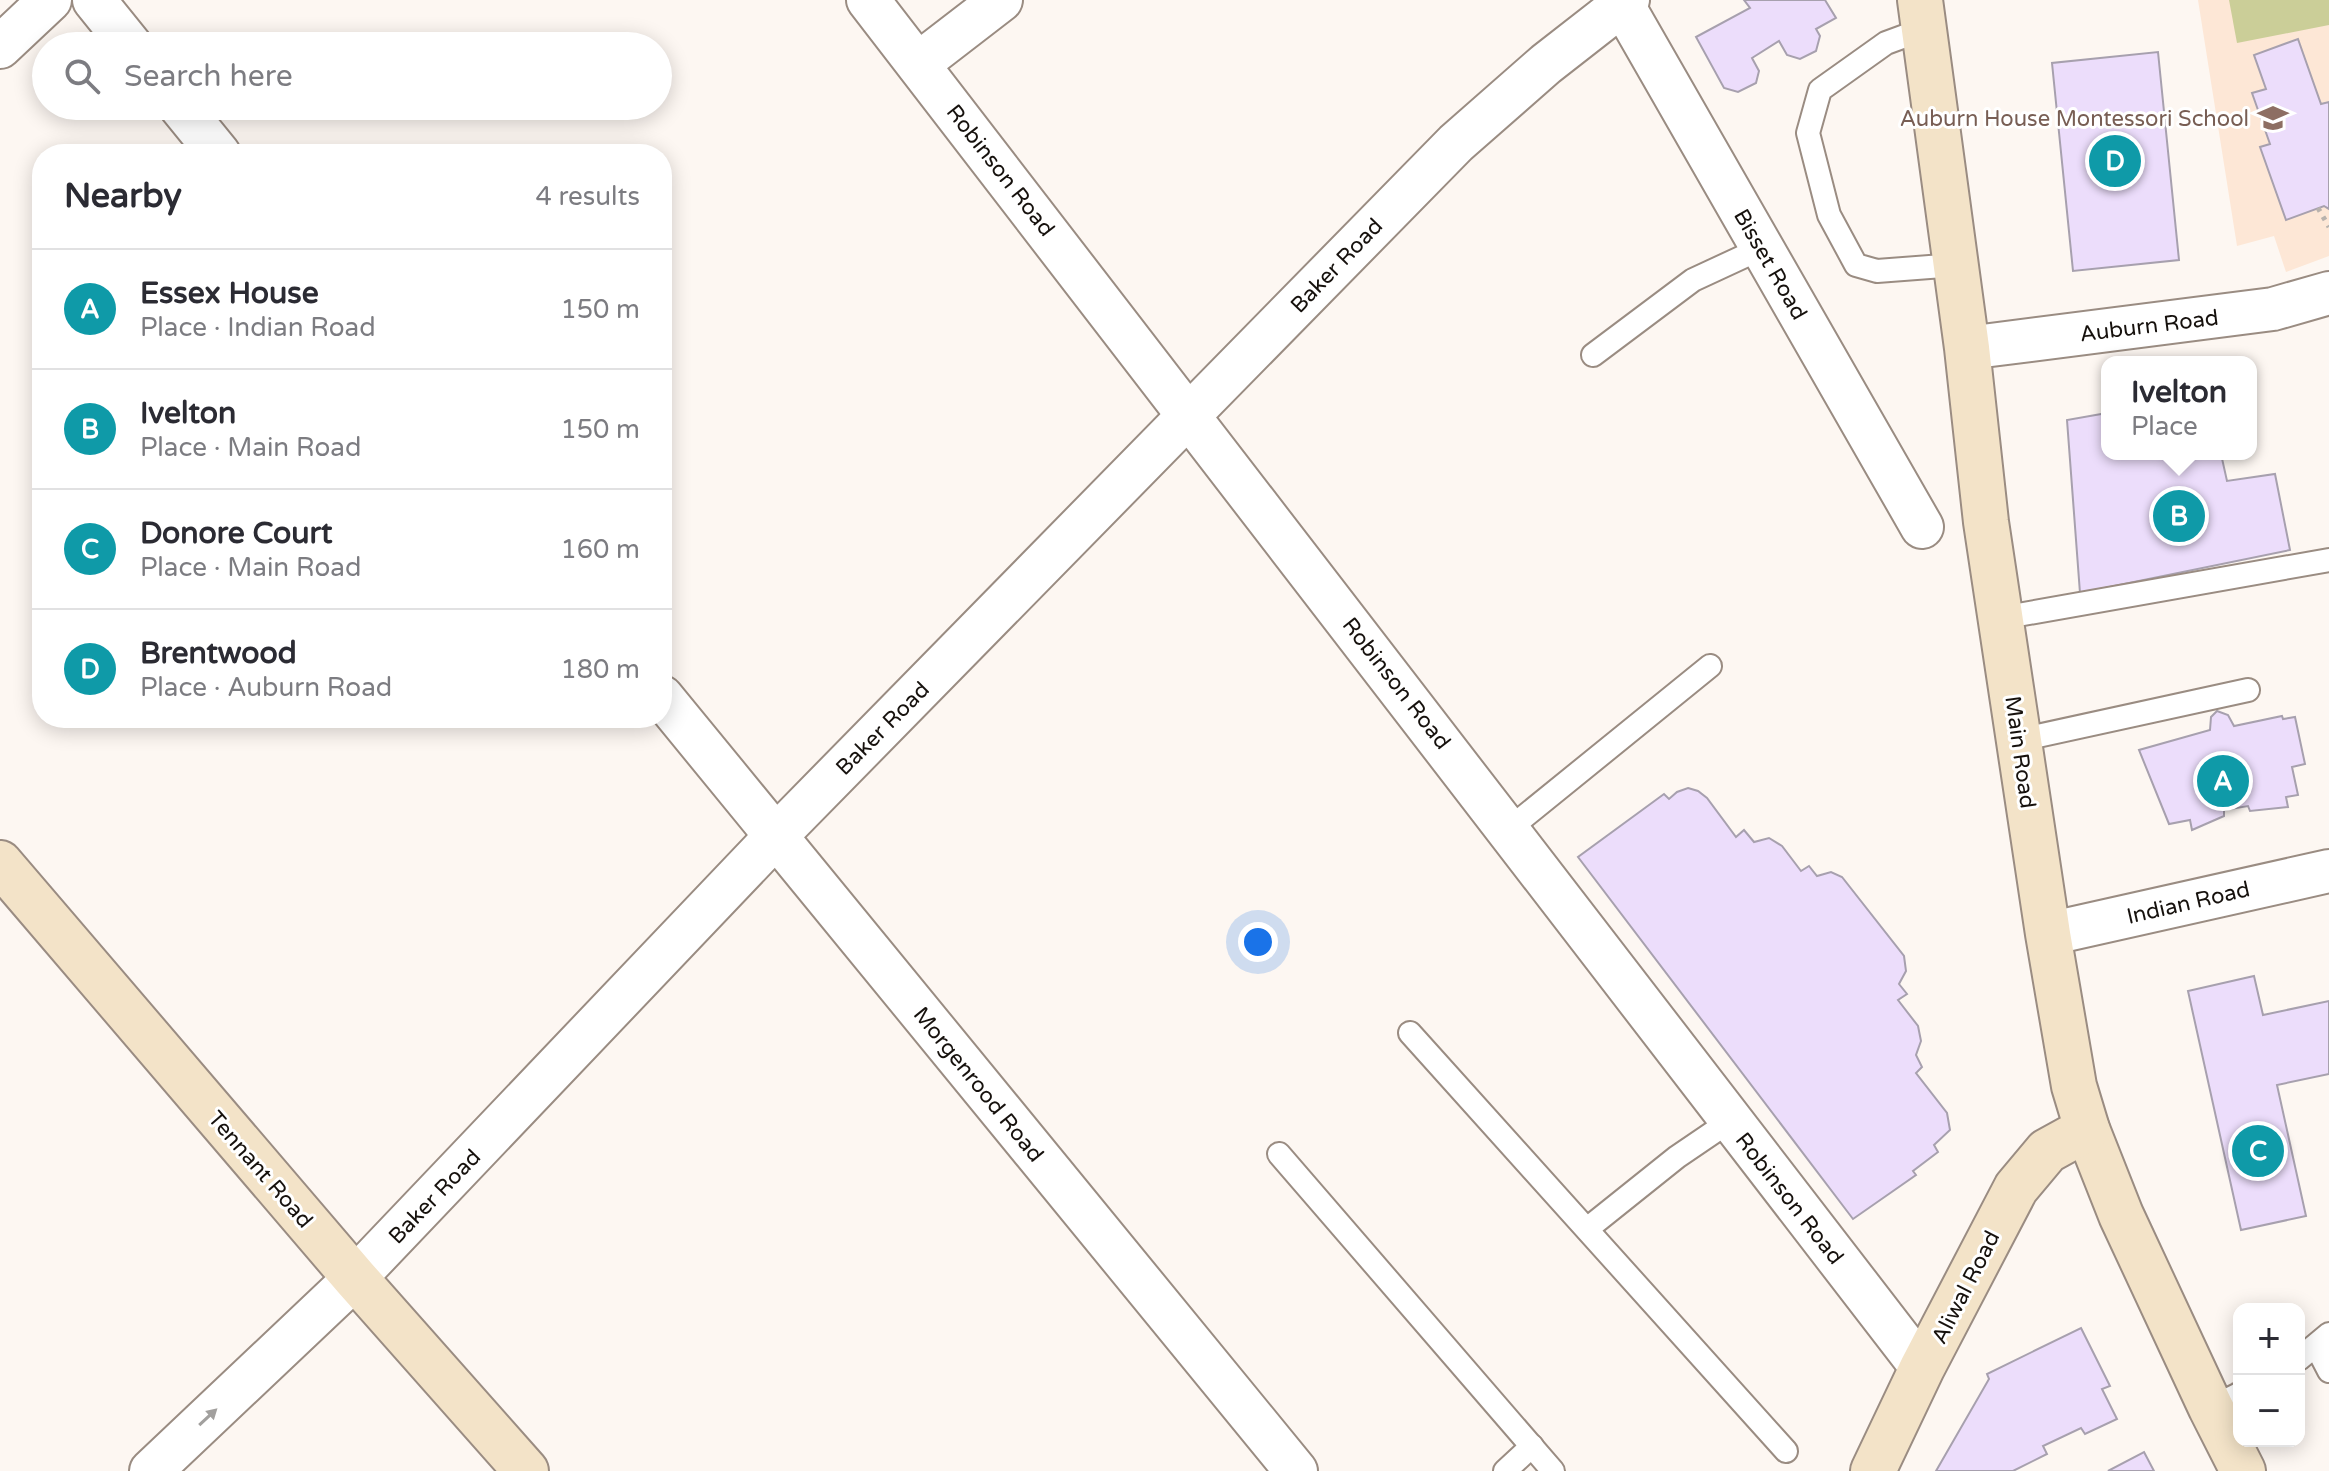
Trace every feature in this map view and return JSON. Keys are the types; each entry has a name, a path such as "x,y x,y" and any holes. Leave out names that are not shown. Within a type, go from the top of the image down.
{"main road":[{"name":"Main Road","path":"1922,14 1967,348 1986,522 2074,1086 2087,1129 2121,1215 2225,1401 2243,1471"},
{"name":"Tennant Road","path":"0,863 355,1278 526,1471"},
{"name":"Aliwal Road","path":"1873,1471 1922,1368 2016,1188 2047,1151 2087,1129"}],"street":[{"path":"0,47 50,0"},
{"path":"94,0 120,32"},
{"name":"Robinson Road","path":"868,0 1922,1368"},
{"path":"918,64 1001,0"},
{"name":"Bisset Road","path":"1623,1 1922,527"},
{"name":"Baker Road","path":"151,1471 355,1278 776,836 1456,143 1623,1"},
{"path":"191,120 211,144"},
{"name":"Auburn Road","path":"1967,348 2273,309 2329,293"},
{"name":"Morgenrood Road","path":"672,709 1296,1471"},
{"name":"Indian Road","path":"2048,934 2329,871"}],"lane":[{"path":"1922,14 1820,90 1808,133 1829,215 1856,265 1877,271 1956,265"},
{"path":"1593,355 1693,280 1762,248"},
{"path":"2001,618 2329,560"},
{"path":"1509,829 1710,666"},
{"path":"2019,740 2248,690"},
{"path":"1410,1033 1786,1451"},
{"path":"1587,1229 1677,1157 1730,1121"},
{"path":"1279,1154 1553,1471"},
{"path":"2315,1346 2329,1371"},
{"path":"1505,1471 1532,1446"}],"path":[{"path":"2318,208 2329,227"}],"shaded area":[{"name":"Auburn House Montessori School","path":"2198,0 2329,0 2329,256 2286,272 2274,236 2237,246"}],"green space":[{"path":"2229,0 2329,0 2329,25 2237,43"}],"building":[{"path":"1744,0 1825,0 1836,18 1816,29 1820,36 1816,51 1800,59 1787,55 1779,41 1752,58 1759,71 1756,83 1738,92 1724,88 1696,37 1750,8"},
{"path":"2298,39 2321,104 2329,102 2329,209 2324,206 2286,220 2260,147 2270,144 2252,93 2266,89 2254,55"},
{"path":"2158,52 2179,260 2073,271 2052,63"},
{"path":"2101,414 2101,460 2222,460 2227,481 2275,474 2290,550 2080,593 2067,420"},
{"path":"2217,711 2228,715 2234,726 2282,716 2283,719 2295,717 2305,764 2292,767 2298,795 2286,797 2288,807 2250,811 2248,806 2224,810 2224,816 2192,830 2190,820 2169,824 2139,750 2210,730 2211,717"},
{"path":"1688,788 1707,798 1736,837 1744,830 1754,842 1769,838 1782,846 1801,871 1809,866 1817,876 1831,872 1842,877 1904,956 1906,971 1899,984 1907,994 1898,1000 1918,1026 1921,1041 1916,1055 1922,1067 1916,1073 1947,1113 1950,1130 1934,1145 1938,1152 1913,1171 1916,1175 1853,1219 1578,857 1664,794 1669,799"},
{"path":"2254,976 2263,1015 2329,1001 2329,1074 2277,1085 2306,1216 2241,1230 2188,991"},
{"path":"2081,1328 2110,1386 2102,1389 2117,1419 2085,1434 2081,1428 2043,1446 2047,1454 2013,1471 1936,1471 1989,1379 1987,1374"},
{"path":"2144,1452 2154,1471 2108,1471"}],"place":[{"name":"Auburn House Montessori School","path":"2273,118"},
{"name":"Brentwood","path":"2115,161"},
{"name":"Ivelton","path":"2179,516"},
{"name":"Essex House","path":"2223,781"},
{"name":"Donore Court","path":"2258,1151"}]}
